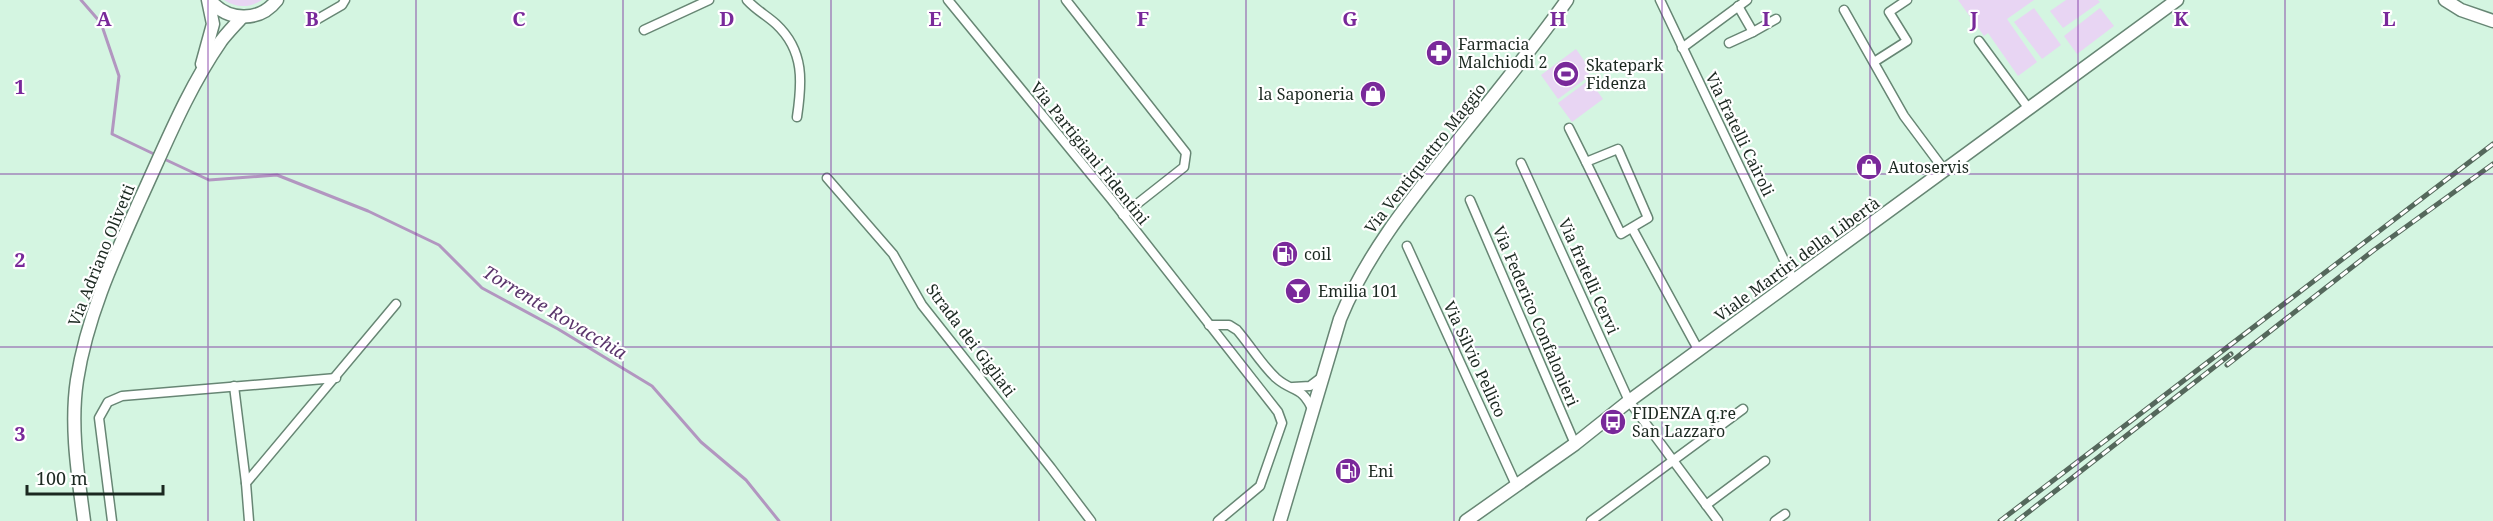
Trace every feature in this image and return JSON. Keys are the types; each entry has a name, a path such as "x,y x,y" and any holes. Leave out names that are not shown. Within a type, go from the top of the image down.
{"street":[{"path":"209,0 215,7 228,14 242,17 264,12 277,2"},
{"path":"197,80 213,24 209,0"},
{"path":"316,20 345,0"},
{"path":"644,30 709,0"},
{"path":"747,0 756,11 776,24 797,58 802,82 797,117"},
{"name":"Via Partigiani Fidentini","path":"948,0 1123,215 1278,412 1282,423 1260,486 1218,521"},
{"path":"1066,0 1186,153 1184,167 1123,215"},
{"name":"Via Ventiquattro Maggio","path":"1280,521 1350,296 1380,242 1567,0"},
{"name":"Via fratelli Cairoli","path":"1659,0 1794,281"},
{"path":"1682,48 1747,0"},
{"path":"1874,62 1907,41 1889,12 1907,0"},
{"name":"Viale Martiri della Libertà","path":"1466,521 1575,444 1629,401 2177,0"},
{"path":"2445,0 2461,10 2493,21"},
{"path":"1738,6 1753,32"},
{"path":"1844,10 1904,116 1945,171"},
{"path":"197,80 222,39 242,17"},
{"path":"1729,43 1776,19"},
{"path":"1979,41 2029,109"},
{"name":"Via Adriano Olivetti","path":"84,521 75,420 77,382 87,330 115,256 197,80"},
{"path":"1569,128 1621,234 1648,218 1618,149 1586,162"},
{"name":"Via fratelli Cervi","path":"1521,163 1629,401 1718,521"},
{"name":"Strada dei Gigliati","path":"827,178 893,254 922,304 1091,521"},
{"name":"Via Federico Confalonieri","path":"1470,200 1575,444"},
{"path":"1632,228 1699,351"},
{"name":"Via Silvio Pellico","path":"1407,246 1516,485"},
{"path":"246,483 396,304"},
{"path":"1209,325 1234,327 1276,378 1293,386 1306,397 1313,411"},
{"path":"1293,386 1310,386 1323,377"},
{"path":"112,521 99,418 108,402 122,396 336,378"},
{"path":"234,387 249,521"},
{"path":"1591,521 1743,409"},
{"path":"1706,505 1765,461"},
{"path":"1775,521 1785,514"}],"shaded area":[{"path":"224,0 262,0 243,6"},
{"path":"1958,0 2034,0 2007,19 2037,62 2018,76 1988,33 1984,36"},
{"path":"2066,0 2098,0 2100,2 2063,28 2050,11"},
{"path":"2034,8 2061,45 2042,59 2014,22"},
{"path":"2100,8 2114,26 2077,54 2064,36"},
{"name":"Skatepark Fidenza","path":"1576,49 1590,69 1588,77 1558,99 1541,75"},
{"path":"1589,80 1603,99 1572,122 1558,103"}],"waterway":[{"name":"Torrente Rovacchia","path":"81,0 101,23 119,76 112,134 156,155"},
{"name":"Torrente Rovacchia","path":"162,158 209,180 277,175 368,211 439,245 482,288 558,329 652,386 701,442 746,480 779,521"}],"railway":[{"path":"2000,521 2493,144"},
{"path":"2227,365 2374,250 2493,164"},
{"path":"2017,521 2231,354"}],"place":[{"name":"Farmacia Malchiodi 2","path":"1439,53"},
{"name":"Skatepark Fidenza","path":"1566,74"},
{"name":"la Saponeria","path":"1373,94"},
{"name":"Autoservis","path":"1869,167"},
{"name":"coil","path":"1285,254"},
{"name":"Emilia 101","path":"1298,291"},
{"name":"FIDENZA q.re San Lazzaro","path":"1613,422"},
{"name":"Eni","path":"1348,471"}]}
